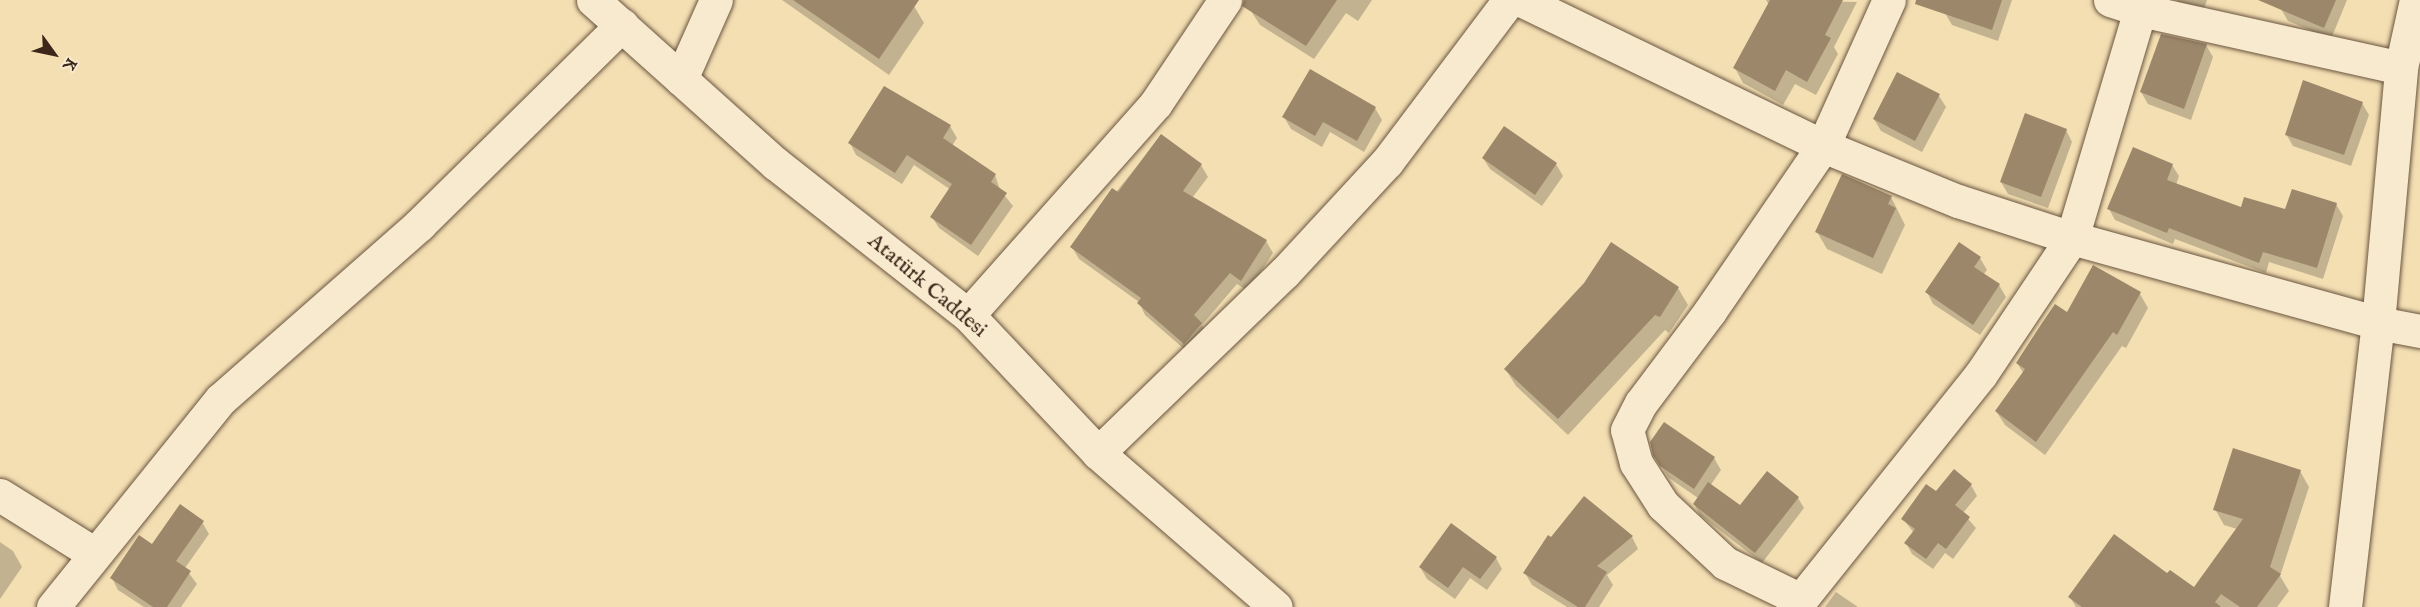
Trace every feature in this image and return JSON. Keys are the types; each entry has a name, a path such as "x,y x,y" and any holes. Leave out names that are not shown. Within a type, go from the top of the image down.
{"street":[{"name":"Atatürk Caddesi","path":"594,0 776,164 968,315 1098,453 1276,607"},
{"path":"681,79 716,0"},
{"path":"968,315 1156,103 1225,0"},
{"path":"1098,453 1285,272 1387,162 1509,0"},
{"path":"1521,0 1823,146 1958,201 2072,238 2378,323 2420,331"},
{"path":"1889,0 1823,146 1710,311 1641,403 1628,430 1636,463 1663,506 1725,563 1797,603 1981,374 2072,238 2131,4 2401,68"},
{"path":"2345,607 2378,323 2401,68 2416,0"},
{"path":"53,607 93,553 221,399 419,225 622,25"},
{"path":"0,495 93,553"}],"building":[{"path":"793,0 919,0 879,59"},
{"path":"1244,0 1337,0 1306,46 1242,6"},
{"path":"1770,0 1843,0 1825,35 1831,38 1807,82 1786,70 1775,91 1733,68"},
{"path":"1916,0 2002,0 1992,30 1915,4"},
{"path":"2258,0 2336,0 2324,28"},
{"path":"2161,34 2207,44 2184,109 2140,92"},
{"path":"1310,69 1376,107 1357,141 1323,122 1315,136 1282,117"},
{"path":"1897,72 1940,94 1915,141 1873,119"},
{"path":"2303,80 2363,102 2344,155 2285,135"},
{"path":"884,86 951,125 943,138 996,174 991,182 1007,193 971,245 930,217 952,184 907,155 895,173 848,143"},
{"path":"2025,113 2067,129 2041,197 2000,182"},
{"path":"1504,126 1557,163 1535,195 1482,158"},
{"path":"1161,134 1202,164 1183,191 1267,240 1241,281 1230,273 1194,315 1202,323 1184,344 1137,303 1141,298 1070,247 1112,188 1118,192"},
{"path":"2133,147 2173,164 2167,180 2241,207 2244,197 2285,209 2292,189 2337,203 2317,268 2263,252 2259,263 2169,228 2167,233 2107,209"},
{"path":"1842,174 1892,196 1888,204 1896,208 1873,258 1815,232"},
{"path":"1611,242 1679,287 1660,317 1655,315 1558,419 1504,369 1584,283"},
{"path":"1959,242 1981,257 1974,267 2000,284 1973,325 1925,292"},
{"path":"2093,265 2141,292 2117,335 2113,332 2036,442 1995,411 2025,369 2016,363 2042,323 2055,304 2067,312"},
{"path":"1664,422 1715,457 1694,489 1660,466 1653,455 1650,442"},
{"path":"2233,448 2301,470 2270,567 2281,574 2257,607 2240,607 2221,594 2215,602 2221,607 2082,607 2068,597 2114,534 2167,573 2170,570 2194,587 2243,519 2213,510"},
{"path":"1954,469 1972,484 1955,505 1970,517 1946,549 1938,543 1926,559 1904,543 1915,529 1901,519 1926,484 1936,491"},
{"path":"1767,471 1799,497 1755,553 1693,504 1708,482 1740,505"},
{"path":"1584,496 1633,536 1597,566 1607,572 1585,607 1578,607 1523,573 1548,535 1551,537"},
{"path":"180,504 204,521 176,561 191,571 167,607 153,607 110,578 139,535 152,544"},
{"path":"1451,523 1497,557 1480,579 1463,567 1448,588 1419,567"}]}
